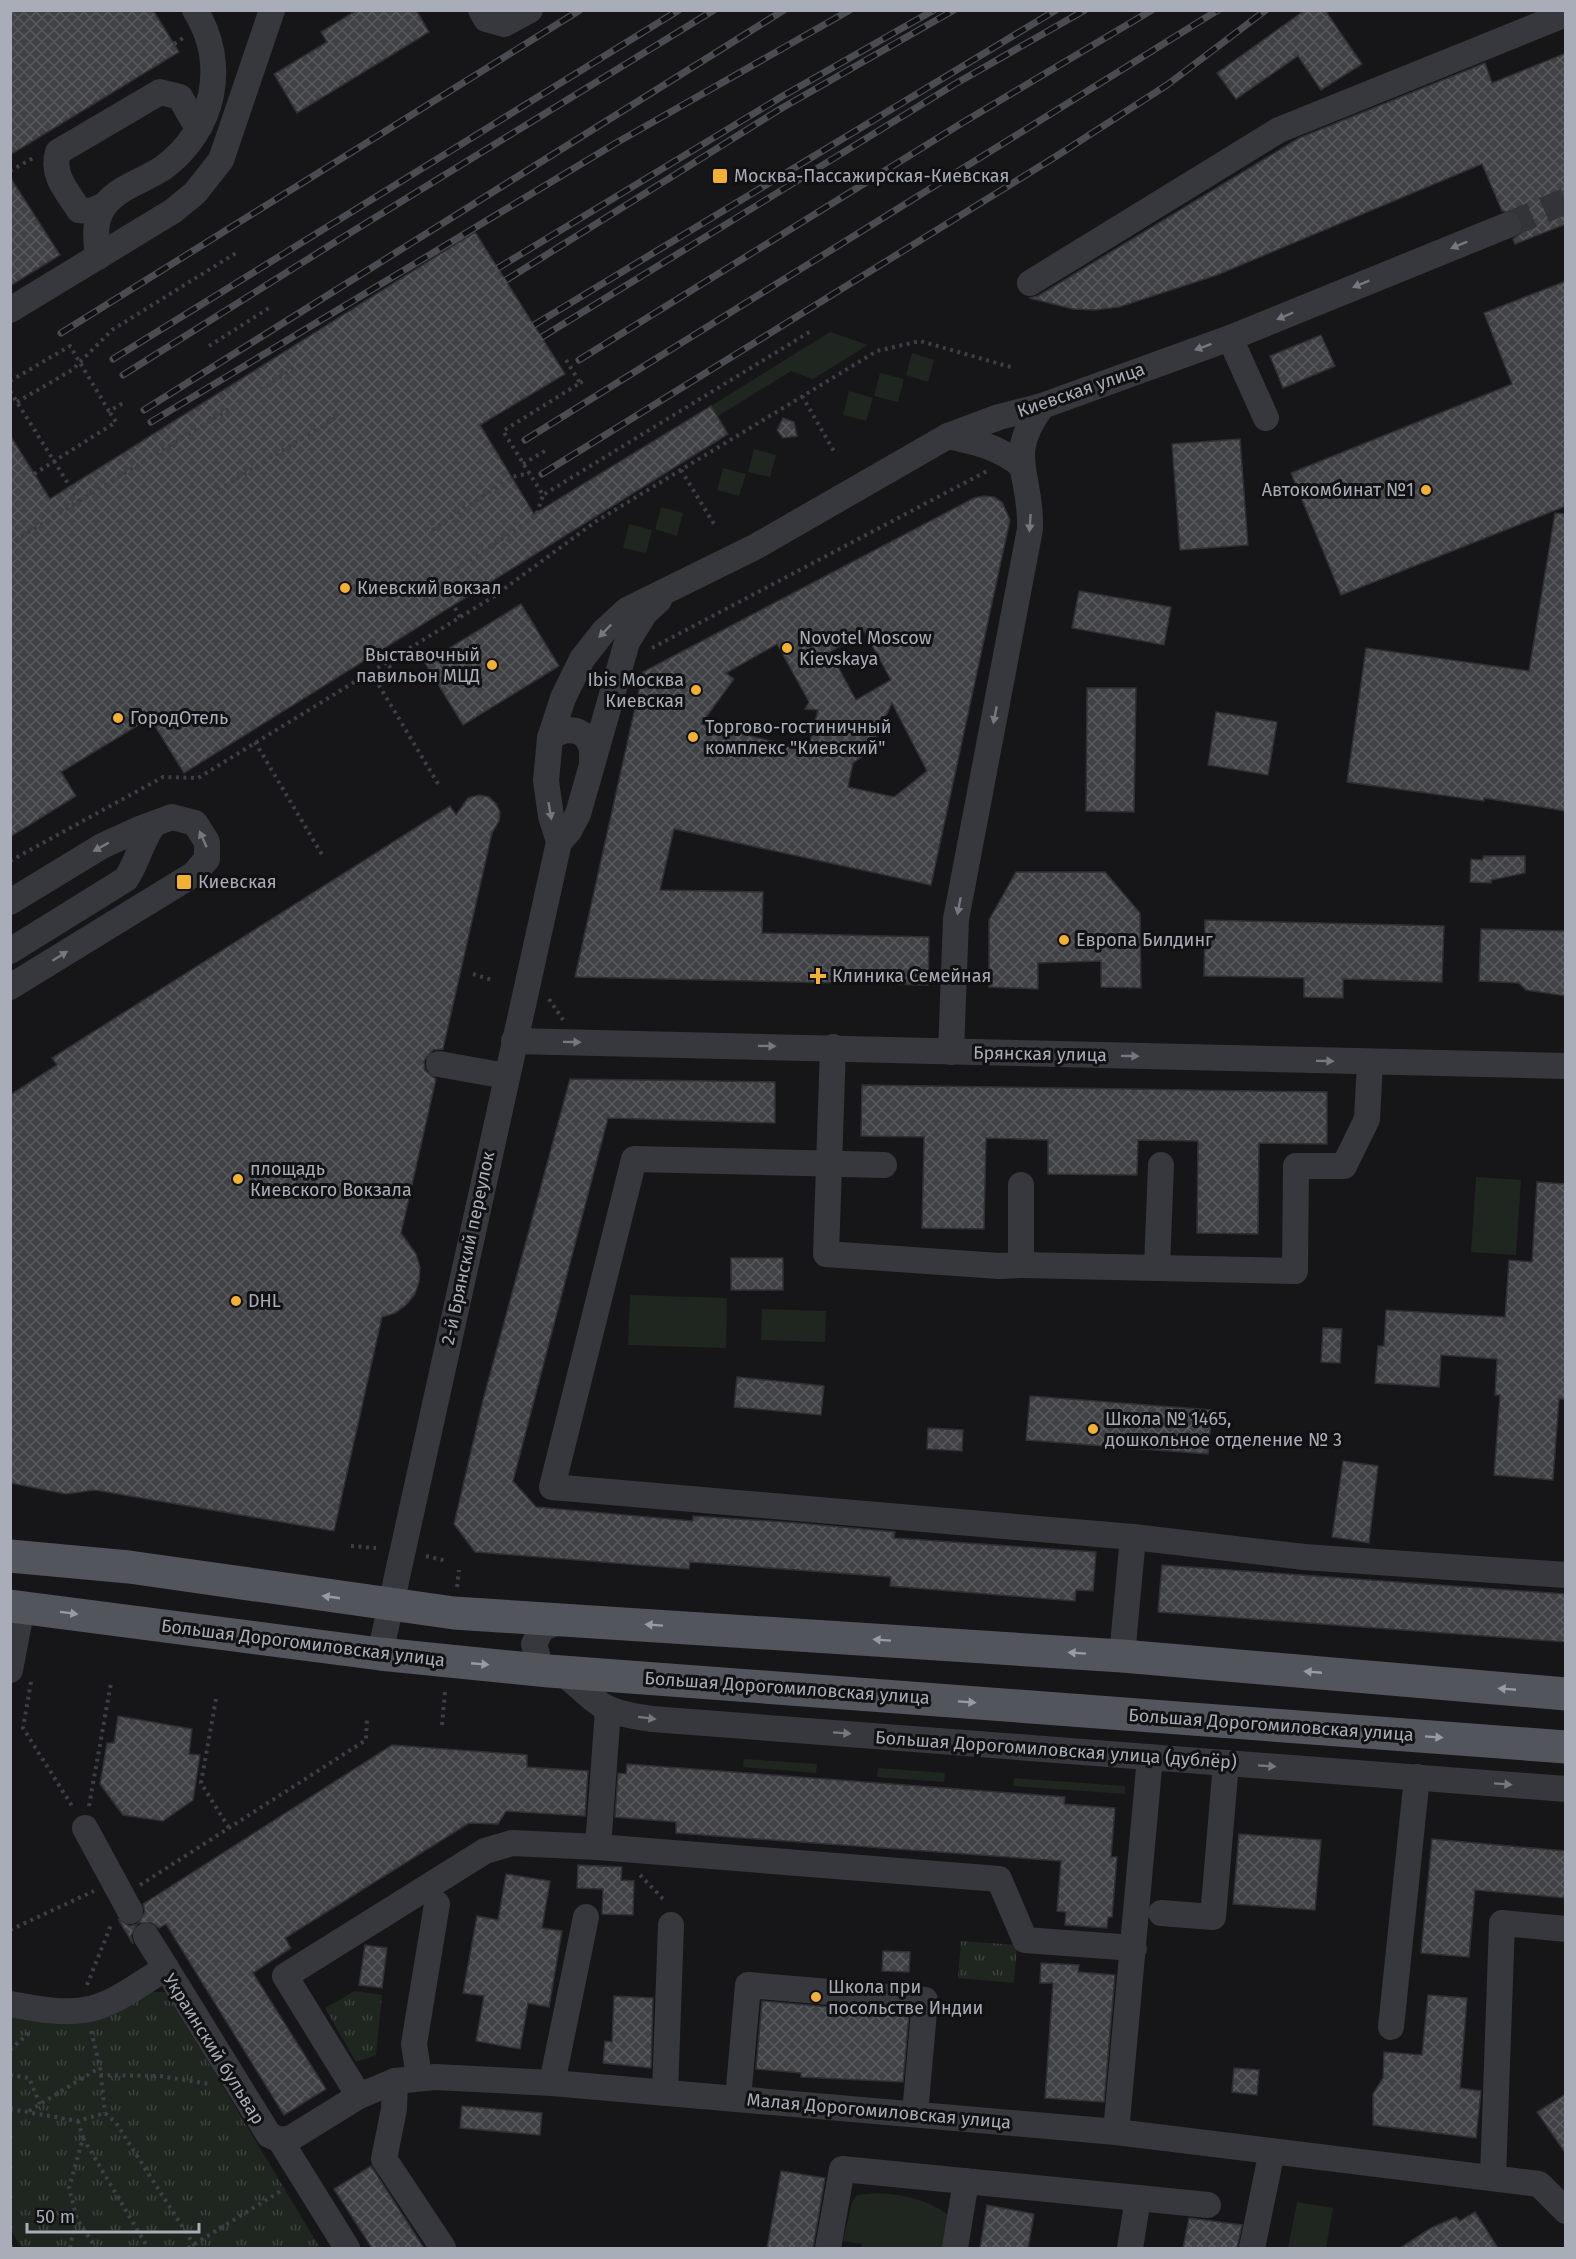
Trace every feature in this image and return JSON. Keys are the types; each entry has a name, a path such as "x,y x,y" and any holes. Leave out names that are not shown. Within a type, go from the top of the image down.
{"main road":[{"path":"10,1538 129,1567"},
{"path":"10,1556 129,1567 389,1605 562,1621 1122,1656 1566,1694"},
{"name":"Большая Дорогомиловская улица","path":"16,1606 380,1654 556,1671 1566,1747"}],"street":[{"path":"195,10 210,37 213,76 211,96 200,126 196,134 175,158 105,205 91,211 79,210 56,173 54,163 58,152 160,92 180,97 200,126"},
{"path":"10,310 173,211 195,193 220,160 272,10"},
{"path":"481,10 486,19 504,24 530,10"},
{"path":"1030,283 1279,130 1566,14"},
{"path":"98,257 95,233 97,219 105,205"},
{"name":"Киевская улица","path":"671,588 828,507 948,436 999,417 1042,406 1230,338 1508,225"},
{"path":"1230,338 1266,418"},
{"path":"951,1052 956,919 1030,529 1029,492 1022,466 1020,445 1028,425 1042,406"},
{"path":"948,436 986,444 1006,453 1022,466"},
{"name":"2-й Брянский переулок","path":"559,842 551,816 546,781 550,738 563,698 582,659 603,631 627,610 671,588"},
{"name":"2-й Брянский переулок","path":"380,1654 559,842 569,831 578,814 627,642 645,613 671,588"},
{"path":"550,738 559,731 570,729 580,731 589,738 593,748 592,759"},
{"path":"10,902 102,846 172,817 195,823 207,842 207,859 194,874 10,987"},
{"path":"10,951 126,879 137,862 142,840 154,824"},
{"name":"Брянская улица","path":"514,1041 1566,1065"},
{"path":"833,1047 826,1254 999,1266 1295,1271 1296,1166 1344,1166 1367,1119 1370,1062"},
{"path":"439,1064 506,1076"},
{"path":"884,1165 634,1159 552,1487 1133,1537 1304,1557 1566,1575"},
{"path":"1157,1268 1161,1165"},
{"path":"1021,1185 1021,1265"},
{"path":"1122,1656 1133,1537"},
{"path":"16,1606 22,1672"},
{"name":"Большая Дорогомиловская улица (дублёр)","path":"562,1621 542,1628 534,1644 539,1662 556,1671 592,1701 608,1710 652,1719 1566,1789"},
{"path":"598,1846 608,1710"},
{"path":"1116,2132 1150,1757"},
{"path":"1161,1913 1213,1917 1226,1763"},
{"path":"1391,2027 1417,1778"},
{"path":"85,1828 122,1896"},
{"path":"359,2096 285,1976 485,1851 512,1843 598,1846 999,1879 1025,1940 1134,1948"},
{"path":"437,1904 407,2079 394,2109 384,2159 443,2248"},
{"path":"552,2083 586,1917"},
{"path":"1493,2177 1502,1923 1566,1929"},
{"path":"665,2093 671,1925"},
{"path":"146,1936 166,1968"},
{"name":"Украинский бульвар","path":"10,2004 50,2010 87,2010 103,2004 166,1968 269,2136 280,2140 346,2248"},
{"path":"738,2099 748,1985 925,2000 915,2114"},
{"name":"Малая Дорогомиловская улица","path":"280,2140 291,2138 359,2096 407,2079 552,2083 1116,2132 1493,2177 1539,2184 1566,2211"},
{"path":"1252,2248 1272,2151"},
{"path":"828,2248 842,2169 1208,2205"},
{"path":"955,2248 966,2181"},
{"path":"1130,2248 1138,2198"}],"path":[{"path":"17,402 65,375 112,330 236,253"},
{"path":"209,346 269,308"},
{"path":"457,569 536,516 543,495 811,331"},
{"path":"10,861 163,777 198,778 493,597 595,522 877,351 920,341 1014,368"},
{"path":"10,381 70,346 116,423 34,474"},
{"path":"566,360 580,382"},
{"path":"260,390 302,363"},
{"path":"543,495 503,430 586,379"},
{"path":"10,391 79,501"},
{"path":"802,396 835,453"},
{"path":"109,411 123,403"},
{"path":"10,544 231,408"},
{"path":"218,490 337,417"},
{"path":"524,464 548,449"},
{"path":"651,649 996,466"},
{"path":"681,470 714,524"},
{"path":"432,530 512,477 529,473"},
{"path":"455,608 460,617"},
{"path":"373,640 400,683"},
{"path":"370,671 440,787"},
{"path":"255,742 324,858"},
{"path":"472,974 492,980"},
{"path":"545,993 563,1019 562,1026"},
{"path":"351,1546 376,1548"},
{"path":"426,1556 447,1561"},
{"path":"457,1587 459,1570"},
{"path":"22,1672 23,1728 85,1828"},
{"path":"85,1828 111,1683"},
{"path":"442,1725 445,1692"},
{"path":"216,1699 201,1783 229,1828"},
{"path":"10,1930 122,1896 366,1740 367,1719"},
{"path":"628,1849 627,1862 672,1908 671,1925"},
{"path":"86,1988 122,1896"},
{"path":"90,2027 100,2067 105,2113 116,2122 195,2247"},
{"path":"10,2050 32,2030"},
{"path":"28,2112 100,2067"},
{"path":"10,2075 29,2078 40,2104"},
{"path":"100,2075 160,2076 196,2084 222,2084 232,2077"},
{"path":"10,2109 78,2121 105,2113"},
{"path":"78,2121 83,2138 148,2248"},
{"path":"83,2138 69,2188 77,2219 96,2248"},
{"path":"188,2248 195,2247 303,2178"},
{"path":"70,2248 77,2219"}],"green space":[{"path":"830,332 868,345 813,379 791,371 718,416 711,406"},
{"path":"912,353 934,360 928,382 906,375"},
{"path":"880,373 904,379 898,402 874,396"},
{"path":"849,391 873,398 866,421 843,415"},
{"path":"754,449 776,455 770,477 748,472"},
{"path":"723,468 746,474 739,496 717,490"},
{"path":"661,507 683,513 677,536 655,529"},
{"path":"629,524 652,530 646,553 623,548"},
{"path":"1476,1177 1521,1180 1516,1255 1471,1252"},
{"path":"630,1295 727,1298 726,1348 628,1345"},
{"path":"762,1309 826,1311 825,1342 761,1340"},
{"path":"744,1759 817,1764 816,1773 743,1767"},
{"path":"878,1768 945,1773 944,1782 877,1777"},
{"path":"1014,1778 1125,1786 1125,1794 1013,1786"},
{"path":"961,1941 1017,1945 1014,1983 958,1978"},
{"path":"355,1991 382,1995 376,2055 356,2062 325,2008"},
{"path":"146,1992 166,1992 320,2248 22,2248 10,2229 10,2014"},
{"path":"880,2193 905,2196 939,2209 948,2215 945,2248 861,2248 862,2244 843,2241 852,2202 857,2195"},
{"path":"1297,2202 1333,2208 1326,2248 1288,2248"}],"building":[{"path":"10,10 153,10 179,52 10,155"},
{"path":"357,10 416,10 429,32 297,113 274,74 327,42 321,32"},
{"path":"1305,10 1325,10 1362,64 1321,90 1298,56 1236,99 1217,73"},
{"path":"1566,53 1566,224 1515,244 1513,239 1520,234 1522,220 1517,213 1502,211 1482,164 1217,275 1119,307 1094,310 1073,309 1029,298 1038,296 1299,138 1485,63 1492,83"},
{"path":"10,177 60,255 10,286"},
{"path":"475,232 565,374 480,425 534,514 711,406 728,434 184,773 150,718 61,772 76,796 10,837 10,435 50,499"},
{"name":"Автокомбинат №1","path":"1566,281 1566,506 1341,595 1291,473 1512,384 1484,313"},
{"path":"1321,335 1335,366 1283,388 1270,356"},
{"path":"783,418 794,422 797,436 783,438 777,430"},
{"path":"1240,439 1248,545 1180,550 1172,444"},
{"name":"Торгово-гостиничный комплекс \"Киевский\"","path":"994,497 1002,502 1010,520 931,885 674,829 660,890 763,892 762,933 929,937 928,985 575,977 643,672 974,498","holes":["864,631 891,680 856,700 830,652","777,644 809,702 805,709 818,710 808,750 701,724 734,679 726,673","892,703 927,771 894,797 848,787 853,763 870,751"]},
{"path":"1555,513 1566,514 1566,811 1484,798 1484,801 1347,782 1366,648 1529,671"},
{"path":"1079,591 1171,607 1164,645 1072,628"},
{"name":"Выставочный павильон МЦД","path":"521,604 559,666 463,725 425,663"},
{"path":"1087,688 1136,688 1134,812 1086,811"},
{"path":"1216,712 1277,722 1268,775 1208,765"},
{"path":"479,795 489,797 496,804 500,812 499,821 492,833 443,1049 433,1050 424,1061 425,1070 436,1079 401,1233 416,1254 420,1267 419,1282 415,1294 406,1305 395,1313 382,1317 334,1531 95,1490 66,1494 10,1483 10,1095 57,1065 52,1058 450,806 456,815 468,798"},
{"path":"1484,856 1525,856 1525,873 1491,880 1491,883 1470,882 1471,859 1482,860"},
{"name":"Европа Билдинг","path":"1016,872 1105,872 1140,913 1141,988 1101,987 1101,961 1038,963 1038,989 989,987 989,920"},
{"path":"1205,920 1444,926 1442,982 1343,979 1343,998 1304,997 1304,978 1204,976"},
{"path":"1481,929 1566,931 1566,996 1526,990 1519,983 1479,981"},
{"path":"570,1079 775,1082 775,1123 608,1118 513,1481 536,1507 693,1521 693,1516 798,1523 895,1532 894,1538 1096,1552 1093,1591 1076,1590 1075,1601 890,1586 891,1577 690,1562 689,1569 475,1552 454,1524 483,1400"},
{"path":"862,1085 1327,1092 1327,1144 1259,1143 1258,1234 1197,1233 1198,1141 1138,1140 1137,1175 1048,1174 1048,1140 986,1138 984,1229 922,1228 924,1137 861,1136"},
{"path":"1537,1182 1566,1184 1566,1399 1559,1399 1553,1480 1494,1475 1500,1395 1495,1395 1497,1359 1441,1355 1439,1387 1375,1383 1378,1346 1384,1346 1386,1310 1505,1317 1509,1260 1532,1262"},
{"path":"731,1258 783,1258 783,1290 731,1290"},
{"path":"1323,1328 1342,1329 1340,1363 1321,1362"},
{"path":"737,1377 824,1386 821,1415 734,1407"},
{"path":"1030,1396 1212,1410 1208,1454 1026,1440"},
{"path":"928,1428 963,1430 962,1451 927,1449"},
{"path":"1343,1461 1378,1466 1369,1543 1332,1537"},
{"path":"1162,1565 1566,1594 1566,1642 1158,1612"},
{"path":"118,1716 192,1729 189,1754 200,1755 193,1800 163,1821 123,1815 100,1784 107,1743 114,1743"},
{"path":"392,1745 527,1755 527,1767 588,1771 585,1816 506,1811 498,1824 469,1823 285,1938 291,1948 253,1973 326,2089 284,2115 166,1924 159,1928 152,1923 138,1923 145,1912 143,1904"},
{"path":"627,1764 1065,1797 1064,1804 1115,1808 1111,1857 1117,1857 1112,1917 1108,1917 1107,1928 1065,1925 1066,1912 1057,1911 1061,1861 676,1833 676,1822 615,1817 618,1773 626,1774"},
{"path":"1239,1834 1321,1840 1315,1910 1233,1904"},
{"path":"1432,1839 1566,1851 1566,1898 1475,1890 1469,1957 1421,1953"},
{"path":"578,1865 622,1867 621,1880 634,1881 633,1915 602,1914 603,1889 577,1888"},
{"path":"506,1874 550,1881 542,1928 562,1931 549,2007 528,2003 520,2049 476,2041 484,1996 463,1993 477,1916 498,1920"},
{"path":"118,1919 129,1926 137,1924 131,1936 133,1944"},
{"path":"365,1945 387,1948 382,1988 359,1985"},
{"path":"883,1951 910,1952 909,1972 882,1971"},
{"path":"1041,1963 1079,1965 1078,1972 1115,1975 1104,2102 1045,2098 1053,1983 1040,1983"},
{"path":"1428,1995 1467,1998 1460,2088 1481,2091 1476,2138 1373,2125 1373,2094 1383,2078 1384,2052 1422,2055"},
{"path":"614,1996 653,1998 651,2068 603,2063 605,2041 612,2042"},
{"path":"762,2001 909,2014 903,2082 801,2077 801,2073 756,2069"},
{"path":"1234,2068 1259,2070 1257,2095 1232,2092"},
{"path":"1566,2094 1566,2154 1537,2112"},
{"path":"462,2106 542,2113 540,2135 460,2128"},
{"path":"371,2166 424,2248 372,2248 334,2189"},
{"path":"781,2171 825,2178 813,2248 767,2248"},
{"path":"987,2205 1034,2214 1028,2248 980,2248"},
{"path":"1475,2212 1498,2248 1400,2248 1431,2228 1456,2217 1460,2221"},
{"path":"1189,2218 1242,2225 1237,2248 1183,2248"}],"tunnel":[{"path":"1508,225 1566,201"}],"railway":[{"path":"61,333 580,10"},
{"path":"113,359 679,10"},
{"path":"123,375 714,10"},
{"path":"144,410 784,10"},
{"path":"151,422 616,143 850,10"},
{"path":"498,268 781,97 934,10"},
{"path":"506,280 782,108 954,10"},
{"path":"534,325 1056,10"},
{"path":"542,337 955,84 1085,10"},
{"path":"579,360 962,123 1152,10"},
{"path":"525,440 1218,10"},
{"path":"542,474 1055,157 1167,85 1266,10"}],"place":[{"name":"Москва-Пассажирская-Киевская","path":"720,176"},
{"name":"Автокомбинат №1","path":"1426,490"},
{"name":"Киевский вокзал","path":"345,588"},
{"name":"Novotel Moscow Kievskaya","path":"787,648"},
{"name":"Выставочный павильон МЦД","path":"492,665"},
{"name":"Ibis Москва Киевская","path":"696,690"},
{"name":"ГородОтель","path":"118,718"},
{"name":"Торгово-гостиничный комплекс \"Киевский\"","path":"693,737"},
{"name":"Киевская","path":"184,882"},
{"name":"Европа Билдинг","path":"1064,940"},
{"name":"Клиника Семейная","path":"818,976"},
{"name":"площадь Киевского Вокзала","path":"238,1179"},
{"name":"DHL","path":"236,1301"},
{"name":"Школа № 1465, дошкольное отделение № 3","path":"1093,1429"},
{"name":"Школа при посольстве Индии","path":"816,1997"}]}
